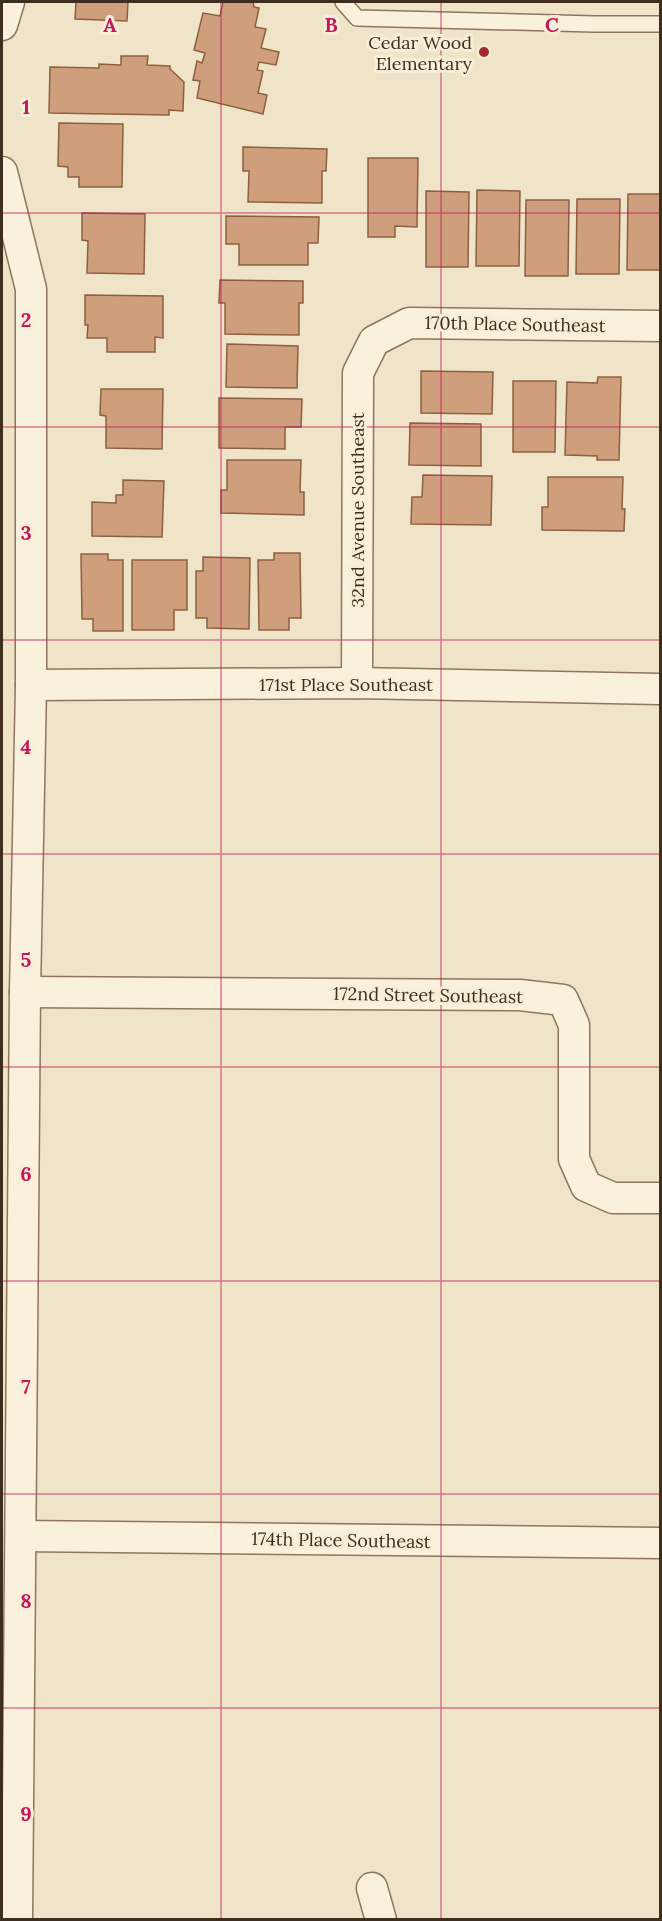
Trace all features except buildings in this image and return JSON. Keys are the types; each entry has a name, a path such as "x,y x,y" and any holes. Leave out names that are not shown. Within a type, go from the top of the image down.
{"street":[{"path":"2,25 9,2"},
{"path":"2,172 31,289 31,686 25,992 16,1920"},
{"name":"170th Place Southeast","path":"374,342 409,323 660,326"},
{"name":"32nd Avenue Southeast","path":"357,683 358,373 374,342"},
{"name":"171st Place Southeast","path":"31,686 357,683 660,689"},
{"name":"172nd Street Southeast","path":"25,992 520,995 563,1000 574,1025 574,1159 586,1186 613,1198 660,1198"},
{"name":"174th Place Southeast","path":"21,1536 660,1543"},
{"path":"372,1888 381,1920"}],"lane":[{"path":"343,2 357,18 660,24"}],"place":[{"name":"Cedar Wood Elementary","path":"484,52"}]}
